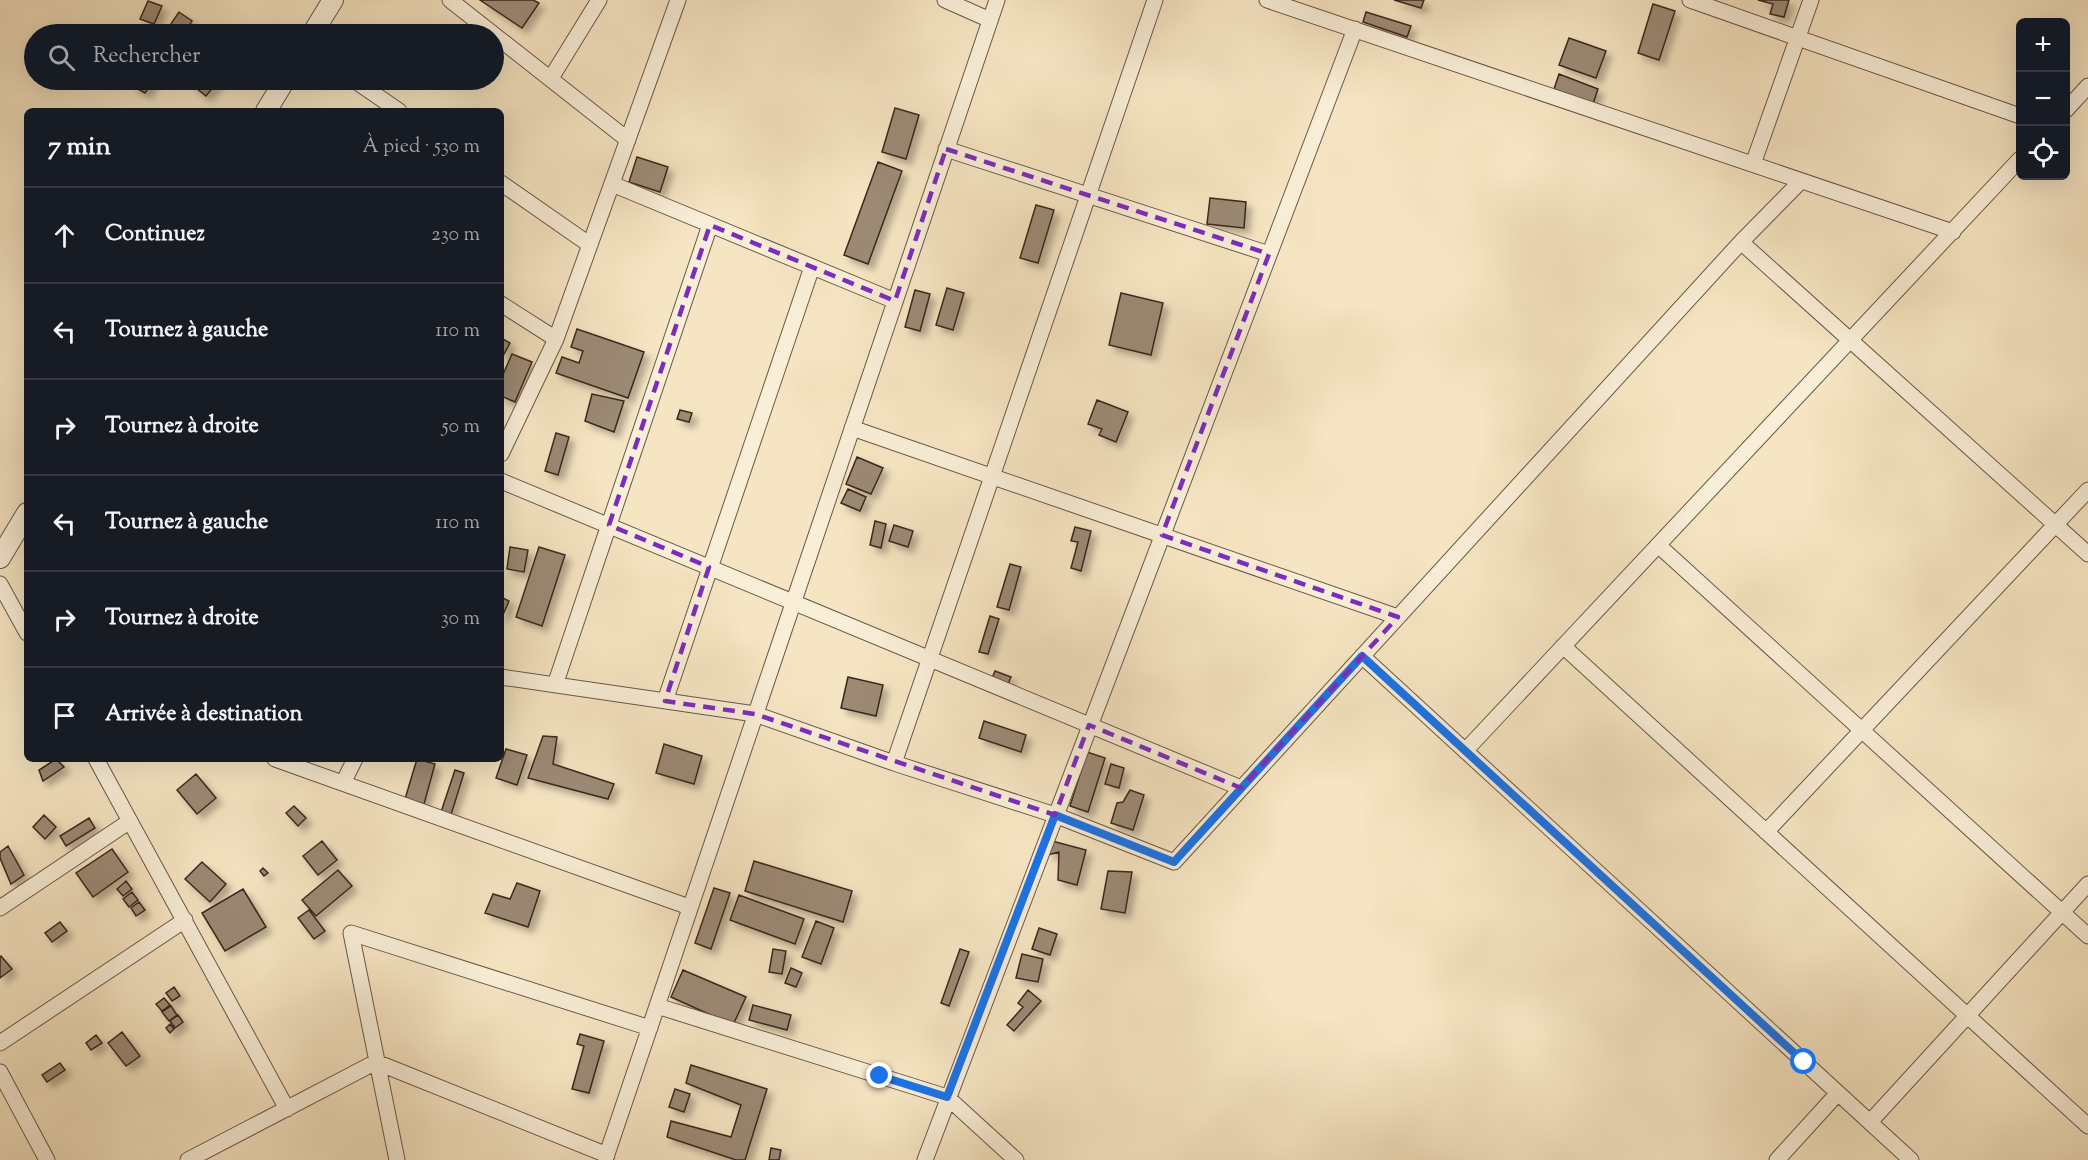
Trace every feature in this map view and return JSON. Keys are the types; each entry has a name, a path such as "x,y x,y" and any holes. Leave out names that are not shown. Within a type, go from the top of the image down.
{"street":[{"path":"318,24 333,0"},
{"path":"450,0 481,24"},
{"path":"550,78 599,0"},
{"path":"504,448 556,339 678,0"},
{"path":"945,0 990,20"},
{"path":"376,1062 606,1158 997,0"},
{"path":"894,763 1155,0"},
{"path":"1267,0 1953,232"},
{"path":"1690,0 2016,115"},
{"path":"1753,164 1811,0"},
{"path":"925,1160 947,1097 1355,29"},
{"path":"504,42 628,140"},
{"path":"2070,106 2088,86"},
{"path":"268,108 279,90"},
{"path":"369,90 395,108"},
{"path":"946,149 1269,254"},
{"path":"1465,751 2016,163"},
{"path":"504,677 755,714 894,763 1055,815 1174,862 1741,242 1801,181"},
{"path":"612,184 895,301"},
{"path":"504,185 590,245"},
{"path":"555,685 710,225"},
{"path":"1741,242 2088,554"},
{"path":"664,701 812,267"},
{"path":"504,305 556,339"},
{"path":"852,428 1398,617"},
{"path":"504,482 1241,788"},
{"path":"1767,832 2088,490"},
{"path":"0,558 24,518"},
{"path":"1658,545 2088,936"},
{"path":"0,584 24,628"},
{"path":"1563,646 2088,1126"},
{"path":"1362,656 1911,1160"},
{"path":"98,762 287,1109"},
{"path":"284,762 689,907"},
{"path":"343,783 354,762"},
{"path":"0,908 130,821"},
{"path":"1870,1122 2088,884"},
{"path":"0,1043 185,920"},
{"path":"397,1160 351,933 650,1028"},
{"path":"657,1006 947,1097 1016,1160"},
{"path":"188,1160 376,1062"},
{"path":"0,1072 47,1160"},
{"path":"1777,1160 1838,1094"}],"highlighted area":[{"path":"946,149 1269,254 1162,535 1398,617 1241,788 1089,725 1055,815 755,714 665,701 709,567 609,525 710,225 895,301"}],"building":[{"path":"480,0 533,0 539,3 522,28"},
{"path":"1394,0 1424,0 1421,8"},
{"path":"1758,0 1789,0 1784,17 1770,14 1773,4"},
{"path":"148,1 162,6 154,24 140,19"},
{"path":"1653,4 1675,11 1659,60 1638,53"},
{"path":"179,12 192,21 190,24 171,24"},
{"path":"1366,12 1411,26 1407,37 1363,22"},
{"path":"1569,38 1606,51 1596,78 1559,65"},
{"path":"1559,74 1598,89 1593,104 1554,89"},
{"path":"198,90 211,90 206,96"},
{"path":"895,108 919,115 906,159 882,152"},
{"path":"637,157 668,167 660,192 629,182"},
{"path":"878,162 902,171 868,264 844,255"},
{"path":"1210,198 1246,202 1244,228 1207,224"},
{"path":"1036,205 1054,210 1038,263 1020,258"},
{"path":"947,288 964,293 953,330 936,325"},
{"path":"915,290 930,294 920,331 905,327"},
{"path":"1121,293 1163,303 1151,355 1109,345"},
{"path":"577,329 644,352 628,398 556,373 562,357 579,363 583,351 571,347"},
{"path":"504,340 510,343 504,354"},
{"path":"512,354 532,362 515,402 504,397 504,372"},
{"path":"592,394 624,401 614,432 585,421"},
{"path":"1097,400 1128,412 1116,442 1099,435 1102,429 1088,424"},
{"path":"680,410 692,413 689,422 677,419"},
{"path":"556,433 569,437 558,475 545,471"},
{"path":"857,457 883,468 871,494 846,484"},
{"path":"848,489 866,497 860,511 841,503"},
{"path":"875,521 886,524 881,548 870,545"},
{"path":"894,525 913,531 908,547 889,541"},
{"path":"1075,527 1091,531 1081,571 1071,568 1078,542 1071,541"},
{"path":"510,547 528,550 524,572 507,569"},
{"path":"539,547 565,555 542,626 516,617"},
{"path":"1010,564 1021,567 1009,610 997,607"},
{"path":"504,598 509,601 504,612"},
{"path":"990,616 999,619 988,654 979,652"},
{"path":"995,671 1011,677 1008,684 992,678"},
{"path":"848,677 883,685 876,716 841,708"},
{"path":"984,721 1026,735 1021,752 979,738"},
{"path":"543,736 557,737 553,764 614,784 608,799 528,778"},
{"path":"664,744 702,756 694,784 656,773"},
{"path":"506,749 527,755 517,785 496,778 502,762 504,762"},
{"path":"1087,752 1105,758 1088,812 1070,806"},
{"path":"51,762 59,762 64,767 43,781 39,770"},
{"path":"416,762 435,764 424,804 405,799"},
{"path":"1111,764 1124,768 1119,788 1105,784"},
{"path":"455,770 464,773 450,818 440,815"},
{"path":"196,774 216,798 197,814 177,790"},
{"path":"1130,790 1144,795 1133,830 1111,823 1117,803 1123,802"},
{"path":"294,806 306,818 298,826 286,813"},
{"path":"44,815 56,827 45,839 33,827"},
{"path":"89,818 95,828 66,846 60,836"},
{"path":"322,841 337,860 318,875 303,856"},
{"path":"1052,841 1086,850 1077,885 1058,880 1059,852 1048,855"},
{"path":"8,846 24,875 11,884 0,858 0,852"},
{"path":"112,849 128,872 93,897 76,873"},
{"path":"754,861 852,891 843,922 745,891"},
{"path":"202,862 226,884 210,902 185,879"},
{"path":"263,868 268,873 264,876 260,871"},
{"path":"338,870 352,886 316,916 302,900"},
{"path":"1108,871 1132,872 1125,913 1101,909"},
{"path":"126,881 132,889 123,896 117,889"},
{"path":"517,883 540,891 528,927 485,913 493,894 510,899"},
{"path":"714,888 730,893 711,949 695,943"},
{"path":"243,889 266,927 225,951 202,913"},
{"path":"132,892 138,900 129,907 123,899"},
{"path":"739,895 804,919 795,944 730,920"},
{"path":"139,902 145,910 136,916 131,908"},
{"path":"309,910 325,931 314,939 298,918"},
{"path":"816,921 834,928 821,964 802,957"},
{"path":"60,922 67,931 52,942 45,933"},
{"path":"1039,928 1057,934 1050,955 1032,949"},
{"path":"773,949 786,951 782,974 769,972"},
{"path":"960,949 969,952 949,1006 941,1003"},
{"path":"1022,954 1043,959 1038,982 1016,978"},
{"path":"0,957 12,969 0,978"},
{"path":"791,968 802,973 796,987 785,983"},
{"path":"683,970 746,997 733,1025 671,997"},
{"path":"174,987 180,996 172,1001 166,993"},
{"path":"1028,990 1041,1001 1014,1031 1007,1025 1023,1007 1018,1003"},
{"path":"164,998 170,1005 162,1011 156,1004"},
{"path":"753,1005 791,1015 787,1030 749,1020"},
{"path":"171,1006 177,1015 169,1021 162,1012"},
{"path":"178,1015 183,1022 175,1028 170,1021"},
{"path":"170,1024 174,1029 170,1033 166,1028"},
{"path":"122,1032 140,1056 126,1066 108,1043"},
{"path":"580,1034 604,1041 589,1093 572,1089 584,1046 577,1044"},
{"path":"96,1035 102,1043 91,1050 86,1043"},
{"path":"60,1063 65,1070 47,1082 42,1075"},
{"path":"691,1065 767,1089 745,1160 736,1160 667,1137 671,1121 731,1137 741,1105 686,1083"},
{"path":"675,1089 690,1094 684,1112 669,1107"},
{"path":"771,1148 781,1150 779,1160 769,1160"}],"route":[{"path":"880,1076 947,1097 1055,815 1174,862 1362,656 1804,1062"}]}
